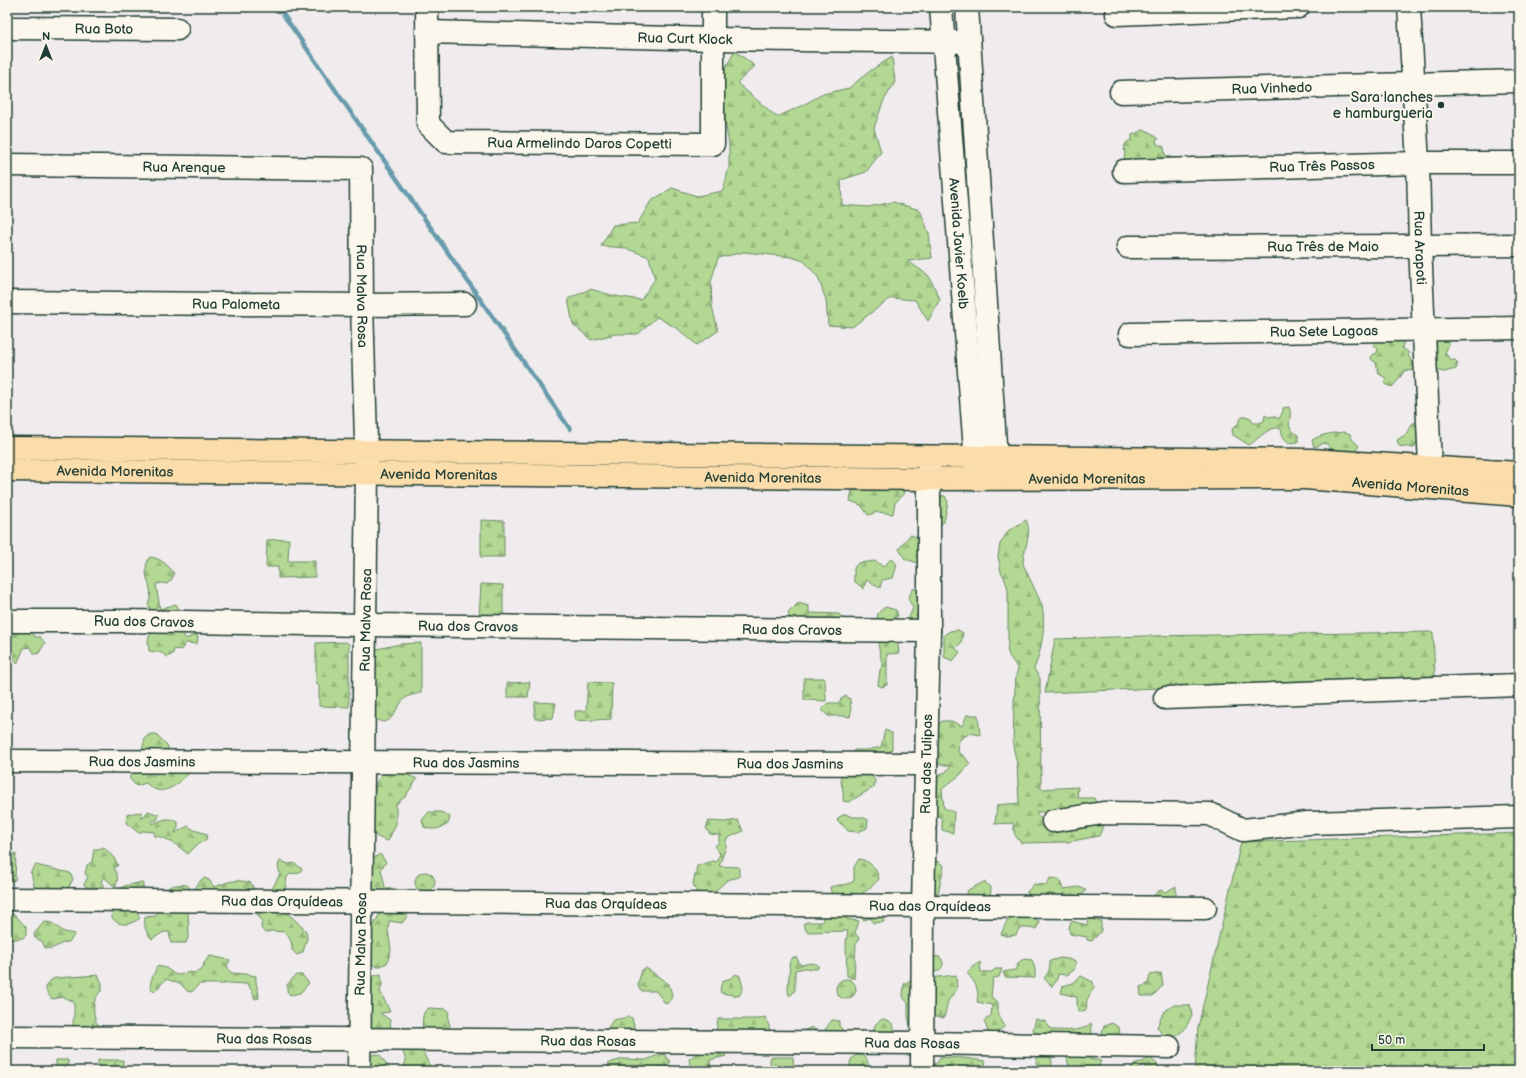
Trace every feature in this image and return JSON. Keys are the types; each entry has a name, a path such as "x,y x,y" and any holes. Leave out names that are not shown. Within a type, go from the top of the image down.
{"main road":[{"name":"Avenida Morenitas","path":"7,448 1311,460 1431,478 1519,495"},
{"name":"Avenida Morenitas","path":"7,470 929,479 1431,478 1519,473"}],"street":[{"path":"427,7 427,32"},
{"path":"713,7 713,39"},
{"name":"Avenida Javier Koelb","path":"941,7 987,479"},
{"path":"967,7 986,457"},
{"path":"1117,14 1298,7"},
{"name":"Rua Arapoti","path":"1409,7 1418,163 1420,246 1431,478"},
{"name":"Rua Boto","path":"7,28 177,29"},
{"name":"Rua Curt Klock","path":"427,32 713,39 969,42"},
{"name":"Rua Armelindo Daros Copetti","path":"427,32 428,124 446,142 713,144 713,39"},
{"name":"Rua Vinhedo","path":"1121,92 1519,81"},
{"name":"Rua Três Passos","path":"1124,171 1418,163 1519,163"},
{"name":"Rua Arenque","path":"7,165 361,169"},
{"name":"Rua Malva Rosa","path":"359,1071 367,474 362,305 361,169"},
{"name":"Rua Três de Maio","path":"1128,247 1519,245"},
{"name":"Rua Palometa","path":"7,302 362,305 465,304"},
{"name":"Rua Sete Lagoas","path":"1130,334 1519,328"},
{"name":"Rua das Tulipas","path":"922,1071 923,906 929,631 929,457"},
{"name":"Rua dos Cravos","path":"7,621 124,621 929,631"},
{"path":"1165,698 1519,685"},
{"name":"Rua dos Jasmins","path":"7,761 926,764"},
{"path":"1053,821 1103,813 1210,814 1243,830 1308,822 1519,817"},
{"name":"Rua das Orquídeas","path":"7,899 1205,908"},
{"name":"Rua das Rosas","path":"7,1036 922,1043 1169,1047"}],"green space":[{"path":"735,51 755,66 737,83 777,117 823,94 849,88 870,71 892,57 895,82 883,102 874,128 881,152 866,172 841,180 842,205 868,207 893,202 920,210 929,233 932,258 908,261 929,276 940,299 928,321 915,300 891,298 852,327 828,325 826,300 818,277 804,261 791,257 744,252 718,258 711,282 712,306 718,331 697,345 678,329 657,317 638,334 615,334 591,340 573,324 568,299 590,289 615,296 641,300 655,279 649,257 625,248 601,246 613,225 638,223 651,201 672,188 697,196 723,191 729,167 729,144 725,121 723,72"},
{"path":"1143,130 1148,131 1159,139 1156,140 1157,144 1164,147 1165,155 1178,160 1128,162 1124,159 1126,143 1132,140 1132,135"},
{"path":"1419,332 1452,338 1445,353 1451,360 1455,360 1458,363 1456,369 1444,372 1435,370"},
{"path":"1373,339 1391,341 1404,340 1402,348 1408,352 1414,368 1412,371 1405,370 1392,387 1384,382 1386,378 1379,374 1376,363 1371,359 1372,355 1377,353 1378,348 1374,345"},
{"path":"1289,407 1289,425 1298,435 1298,442 1289,443 1283,437 1281,429 1277,428 1264,433 1249,445 1233,435 1232,429 1238,424 1241,418 1245,416 1251,418 1253,423 1264,421 1265,415 1268,417 1274,416 1279,419 1283,408"},
{"path":"1419,422 1421,443 1417,442 1414,448 1399,446 1397,440 1405,435 1413,423"},
{"path":"1345,432 1350,434 1352,439 1359,446 1355,451 1355,456 1330,455 1331,449 1325,443 1314,447 1312,440 1320,436"},
{"path":"901,484 904,493 895,503 893,514 878,512 868,515 861,505 850,501 852,491"},
{"path":"935,495 945,496 948,502 944,522 934,528"},
{"path":"481,520 504,521 504,557 481,557"},
{"path":"1026,520 1028,525 1028,536 1023,564 1042,605 1044,621 1039,654 1034,669 1040,678 1041,789 1078,787 1077,798 1094,798 1097,805 1075,812 1036,812 1046,826 1106,818 1099,836 1067,842 1021,843 1015,835 1013,823 995,824 997,805 1019,803 1017,764 1013,746 1014,703 1016,675 1018,669 1010,657 1007,648 1008,589 1001,572 998,556 1000,544 1008,531"},
{"path":"910,535 924,539 922,554 918,563 905,559 899,549"},
{"path":"289,539 288,561 315,561 315,577 278,578 278,567 266,567 267,540"},
{"path":"150,557 158,559 164,563 174,574 172,579 167,584 156,584 160,609 176,604 181,613 148,611 150,608 148,604 150,592 146,570"},
{"path":"892,558 897,565 893,578 882,580 880,588 866,580 864,589 854,581 854,568 858,563 876,561 883,567"},
{"path":"481,584 503,585 503,618 479,618"},
{"path":"927,587 916,628 906,624 913,608 908,598 913,589"},
{"path":"798,603 809,606 809,613 839,614 846,621 792,625 788,613"},
{"path":"885,607 896,610 898,616 885,622 877,619 878,613"},
{"path":"7,628 30,628 35,637 40,637 45,643 39,653 35,654 30,647 24,648 17,664 13,655 7,656"},
{"path":"179,628 186,639 196,634 198,637 197,644 186,643 181,650 174,649 173,654 167,657 162,653 149,651 148,640 152,629"},
{"path":"958,630 963,633 961,643 955,648 960,652 953,661 944,657 944,635 950,631"},
{"path":"1433,632 1435,676 1045,693 1055,639 1144,636"},
{"path":"885,637 892,637 898,645 899,653 887,654 887,685 882,687 878,685 882,661 878,643"},
{"path":"346,642 349,644 349,707 319,706 319,685 316,684 316,643"},
{"path":"421,643 421,692 409,696 403,701 389,720 385,722 373,717 375,657 377,649 400,644"},
{"path":"804,678 824,678 826,701 804,700"},
{"path":"530,682 528,697 507,697 507,683"},
{"path":"588,682 612,683 611,719 575,721 575,711 586,711"},
{"path":"846,696 850,699 850,717 828,716 821,709 828,703 839,703 841,699"},
{"path":"535,702 556,703 553,718 535,719"},
{"path":"967,715 978,715 980,735 970,733 959,740 958,752 965,757 970,764 960,775 942,789 944,808 954,812 953,833 942,830 942,819 930,810 934,776 946,772 950,766 936,763 930,734 942,721 951,721 962,726"},
{"path":"885,730 892,733 892,749 884,757 852,756 854,750 867,750 881,747"},
{"path":"150,734 156,734 167,745 170,752 139,755 145,738"},
{"path":"188,768 188,774 185,777 174,786 166,790 156,790 146,783 136,786 130,779 130,770 149,771 153,776 159,770"},
{"path":"842,769 866,770 875,780 874,787 849,802 843,801 841,778"},
{"path":"384,770 404,773 417,779 405,797 396,804 396,824 388,841 377,837 372,830 373,802 376,783"},
{"path":"148,811 159,815 157,820 151,821 152,824 165,819 171,819 178,822 178,827 175,833 188,826 194,830 207,834 206,840 199,843 188,854 169,840 155,836 154,832 143,831 139,833 126,823 127,814 141,812 142,819"},
{"path":"429,812 441,812 450,817 448,824 436,829 424,827 422,820"},
{"path":"846,814 852,817 862,817 868,820 867,828 858,832 848,831 837,821 839,817"},
{"path":"738,820 743,831 726,839 726,847 719,866 739,867 739,877 727,880 712,894 697,893 693,884 697,866 712,861 716,862 720,854 714,846 719,843 719,835 710,834 706,828 709,821 725,822"},
{"path":"1519,833 1519,1071 1195,1071 1198,1027 1241,842"},
{"path":"104,847 118,865 114,868 118,878 117,882 115,887 104,877 101,881 104,888 89,888 84,885 88,876 85,874 87,865 92,862 94,849"},
{"path":"12,852 16,854 15,880 7,882 7,856"},
{"path":"380,854 386,862 381,869 385,887 396,889 393,894 380,894 372,890 370,861"},
{"path":"859,859 866,861 872,866 877,872 879,879 868,890 859,894 850,895 845,893 836,895 831,892 830,887 848,884 854,881 854,867"},
{"path":"280,861 289,864 294,863 302,869 299,873 290,874 287,877 284,896 192,907 188,912 189,935 186,943 171,943 169,932 164,932 152,939 146,931 145,917 156,916 158,901 167,888 176,885 187,885 193,891 204,878 209,880 214,887 232,881 240,881 251,883 254,889 271,891 280,874 278,866"},
{"path":"937,861 944,866 938,893 929,893 929,865"},
{"path":"36,865 70,873 73,879 69,887 64,893 35,890 31,872 30,873"},
{"path":"425,872 432,875 435,882 432,889 425,892 418,889 415,882 418,875"},
{"path":"1050,878 1059,879 1063,889 1079,887 1086,890 1077,900 1064,893 1057,902 1028,901 1027,892 1034,884 1047,885"},
{"path":"143,882 143,889 133,906 140,918 129,924 121,924 114,920 111,916 114,911 119,910 114,892 124,886"},
{"path":"984,882 991,887 990,900 964,904 968,890"},
{"path":"1176,886 1176,899 1157,900 1154,895 1160,890 1166,892"},
{"path":"272,903 292,917 306,931 307,938 303,952 297,955 292,950 292,945 285,932 271,931 265,933 261,928 262,921 254,910"},
{"path":"397,909 408,915 402,923 389,921 388,930 391,950 387,963 378,967 370,963 368,937 380,913"},
{"path":"7,913 15,915 26,927 26,935 23,938 7,940"},
{"path":"843,913 846,919 859,921 855,933 859,938 856,943 854,979 847,976 846,942 848,931 807,932 803,924 807,922 822,922 824,914"},
{"path":"861,914 882,914 884,922 873,923 871,918 863,920 859,916"},
{"path":"1019,915 1030,916 1040,922 1036,929 1019,928 1016,935 1007,936 1001,934 1007,921"},
{"path":"1088,919 1101,921 1101,931 1092,941 1087,940 1087,937 1070,934 1069,928 1071,921 1087,925"},
{"path":"44,922 52,923 64,932 75,934 69,942 62,943 48,949 45,948 42,941 35,938 34,934"},
{"path":"210,956 230,960 227,966 231,973 256,976 259,998 255,999 247,984 199,984 192,992 187,991 181,984 166,979 154,992 152,990 151,980 157,966 166,968 178,975 191,972 193,973 202,970 204,963"},
{"path":"932,956 940,957 943,962 941,968 935,972 933,972"},
{"path":"793,957 797,958 800,965 813,963 819,966 817,969 805,968 795,970 795,990 791,995 789,995 789,964"},
{"path":"1060,958 1076,962 1074,970 1067,975 1058,974 1052,987 1044,978 1049,970 1050,961"},
{"path":"1024,959 1032,960 1035,969 1035,978 1005,977 1003,972 1015,970 1019,962"},
{"path":"980,962 981,972 992,972 995,969 1002,969 999,977 993,978 991,997 998,1002 998,1015 1005,1026 995,1034 989,1034 984,1021 991,1016 992,1005 977,1002 978,993 976,986 967,973 971,968"},
{"path":"646,968 669,984 672,995 670,1002 667,1004 656,991 642,991 639,989 638,983 642,970"},
{"path":"1161,973 1163,985 1153,996 1141,996 1140,987 1148,984 1150,975"},
{"path":"381,974 382,985 380,991 390,1012 380,1013 390,1020 391,1032 371,1033 367,1012 373,976"},
{"path":"736,974 740,976 743,988 739,996 721,993 720,990 722,981 731,978"},
{"path":"98,975 102,983 102,990 96,997 94,1015 97,1024 100,1025 102,1029 73,1031 73,1001 62,997 52,999 46,990 47,984 56,978"},
{"path":"296,975 302,975 309,983 300,993 290,995 287,991 287,985"},
{"path":"956,975 957,989 948,1001 944,1018 926,1016 929,978"},
{"path":"1081,976 1093,982 1094,987 1087,1000 1086,1010 1078,1012 1077,997 1061,993 1063,986 1073,983"},
{"path":"846,979 853,982 856,989 853,996 846,999 839,996 836,989 839,982"},
{"path":"912,979 916,1025 910,1026 908,1003 903,997 904,984"},
{"path":"1172,1005 1190,1005 1192,1015 1185,1029 1175,1037 1164,1037 1157,1027 1163,1013"},
{"path":"426,1009 446,1009 449,1011 448,1019 450,1026 447,1029 422,1029 424,1014"},
{"path":"628,1017 632,1018 635,1031 608,1033 607,1029 613,1020"},
{"path":"765,1017 770,1033 715,1038 718,1019 758,1019"},
{"path":"883,1019 892,1023 894,1033 875,1034 875,1025"},
{"path":"1036,1019 1046,1022 1051,1030 1078,1030 1091,1023 1092,1033 1082,1037 1057,1039 1051,1034 1045,1038 1036,1037 1033,1030"},
{"path":"832,1020 839,1021 839,1026 847,1034 800,1035 803,1031 812,1027 817,1031 824,1031"},
{"path":"1112,1023 1119,1028 1119,1037 1103,1038 1102,1032 1104,1026"},
{"path":"412,1046 423,1052 428,1063 435,1071 403,1071 406,1060 402,1050"},
{"path":"710,1050 723,1051 726,1056 710,1060 711,1071 691,1071 689,1059 697,1053"},
{"path":"1086,1052 1089,1059 1101,1061 1097,1071 1070,1071 1066,1054"},
{"path":"374,1054 380,1055 389,1068 389,1071 364,1071 368,1058"},
{"path":"664,1054 670,1062 669,1068 657,1067 657,1071 606,1071 609,1063 623,1059 646,1060"},
{"path":"1044,1054 1050,1056 1052,1062 1050,1068 1044,1070 1038,1068 1036,1062 1038,1056"},
{"path":"859,1055 865,1058 868,1064 865,1070 859,1073 853,1070 850,1064 853,1058"},
{"path":"771,1057 793,1057 794,1071 771,1071"},
{"path":"940,1057 985,1061 986,1070 928,1071 937,1063"},
{"path":"1150,1058 1157,1064 1159,1071 1144,1071 1146,1064 1138,1068 1137,1071 1129,1071 1135,1063 1142,1062"},
{"path":"56,1060 68,1060 68,1071 56,1071"},
{"path":"98,1060 123,1060 123,1071 98,1071"}],"waterway":[{"path":"278,7 570,429"}],"place":[{"name":"Sara lanches e hamburgueria","path":"1441,105"}]}
